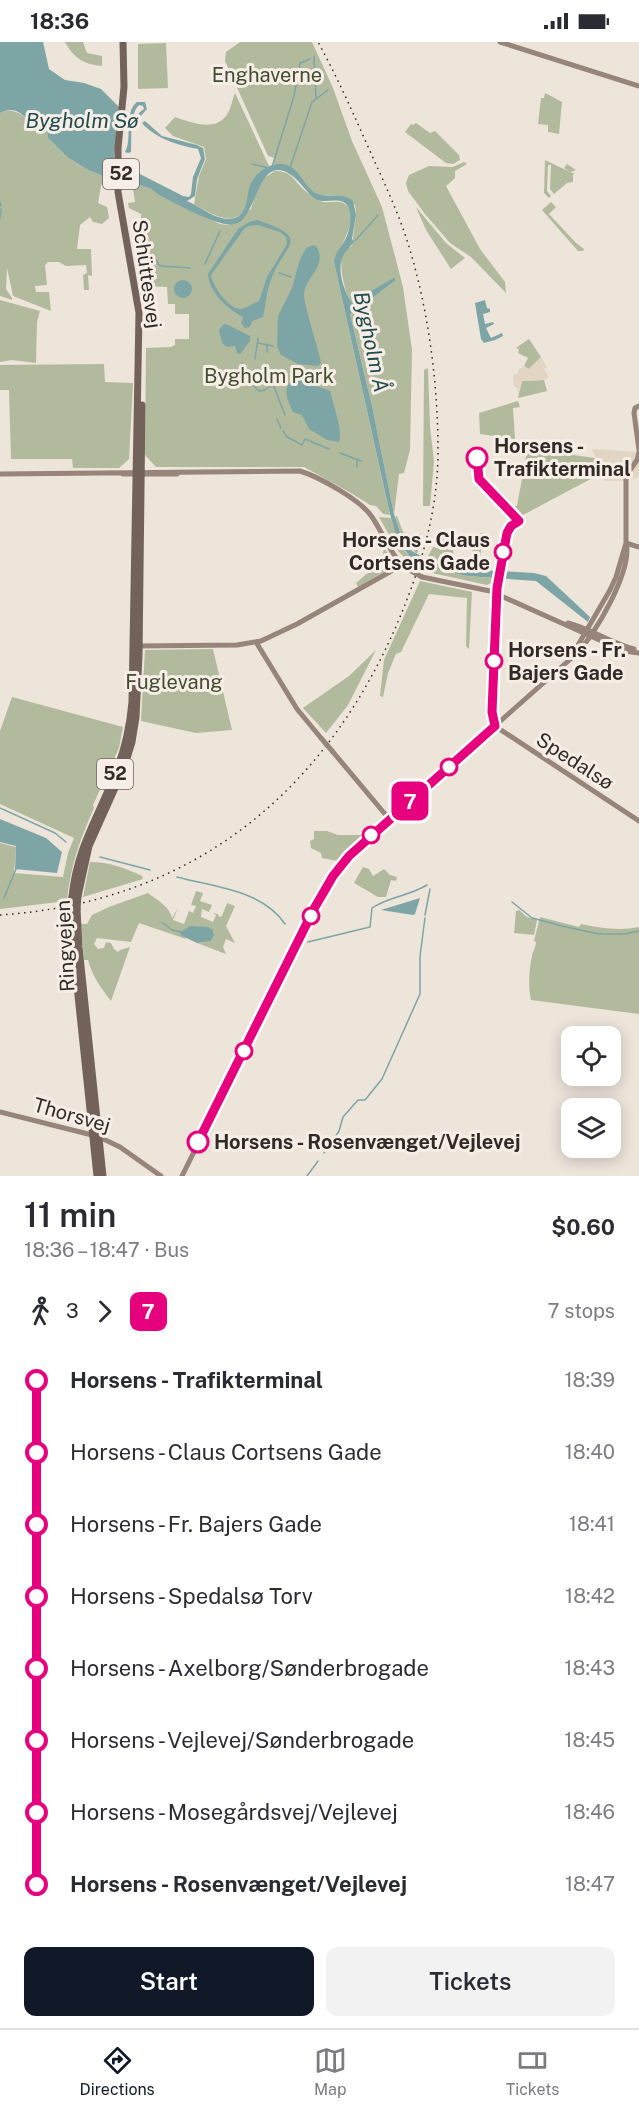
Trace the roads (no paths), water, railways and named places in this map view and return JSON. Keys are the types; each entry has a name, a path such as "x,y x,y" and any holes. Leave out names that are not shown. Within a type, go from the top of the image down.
{"main road":[{"name":"Schüttesvej","path":"123,42 124,87 117,172 139,313 138,473"},
{"name":"Schüttesvej","path":"128,42 128,87 121,172 122,191 142,313 138,473"},
{"name":"Ringvejen","path":"97,1176 96,1136 74,910 75,896 89,846 124,768 132,742 137,709 138,473"},
{"name":"Ringvejen","path":"96,1136 103,1176"}],"street":[{"path":"500,42 639,86"},
{"path":"180,1176 326,887 340,866 359,846 570,658 589,633 616,577 626,543 626,484 627,474 639,453 634,410 639,406"},
{"path":"0,474 303,471 363,506 404,567 422,577 496,593 639,652"},
{"path":"495,726 492,712 496,593 507,533 511,526 519,521"},
{"path":"626,543 639,547"},
{"path":"136,646 237,645 270,638 404,567"},
{"path":"256,642 301,714 385,814 392,818"},
{"name":"Spedalsø","path":"495,726 639,821"},
{"name":"Thorsvej","path":"0,1112 96,1136 120,1147 161,1176"}],"water":[{"name":"Bygholm Sø","path":"0,42 43,42 49,69 65,80 101,89 119,107 114,159 106,177 90,171 67,157 48,138 47,131 33,124 17,111 7,110 0,113"},
{"path":"137,102 145,102 147,109 139,118 139,113 144,109 143,106 139,105 136,109 132,121 131,152 128,153 125,152 130,113"},
{"name":"Bygholm Å","path":"145,121 162,136 203,148 205,159 197,179 195,196 187,201 218,217 229,219 240,215 246,206 249,188 254,178 267,167 278,164 293,168 314,192 344,196 353,201 356,215 352,239 354,242 346,251 341,262 341,276 349,298 357,310 362,314 367,313 363,300 367,293 394,278 396,280 371,299 370,316 361,317 353,312 350,314 394,514 402,538 412,551 445,566 534,573 546,576 590,617 588,622 536,581 467,576 433,568 411,558 397,540 334,262 349,230 350,210 348,206 341,201 318,200 292,175 278,170 270,173 263,180 242,220 235,224 227,224 208,219 151,189 131,182 135,173 138,173 189,197 193,177 201,158 198,149 161,137 142,123"},
{"path":"257,220 285,232 290,238 290,243 269,284 263,317 252,321 250,327 245,328 241,323 243,317 231,310 216,294 208,274 238,229","holes":["258,225 280,232 286,237 287,244 267,277 259,301 241,309 231,306 218,290 211,275 248,226"]},
{"path":"314,245 319,254 318,266 304,294 321,363 318,366 298,364 281,355 277,346 278,316 292,288 299,262 306,248"},
{"path":"183,280 189,283 192,289 189,295 183,298 177,295 174,289 177,283"},
{"path":"485,300 490,312 483,314 485,324 493,322 494,324 486,328 491,338 502,333 503,336 484,343 481,339 475,303"},
{"path":"224,324 250,336 250,341 240,354 237,353 235,346 227,347 222,343 219,330"},
{"path":"301,380 330,391 339,424 339,442 327,440 309,429 302,415 293,412 286,393 290,382"},
{"path":"0,819 46,838 62,852 57,873 15,869 16,846 0,842"},
{"path":"420,898 413,915 381,910"},
{"path":"190,926 208,927 213,930 214,935 211,941 197,943 180,935"}],"waterway":[{"path":"314,57 316,98"},
{"path":"272,167 294,96 300,63 310,59"},
{"path":"290,168 312,102 328,90"},
{"path":"252,164 269,168"},
{"path":"0,202 1,206"},
{"path":"0,218 1,209"},
{"path":"355,241 378,215"},
{"path":"205,264 220,231"},
{"path":"157,260 161,266 190,268"},
{"path":"279,273 291,277"},
{"path":"255,359 258,338"},
{"path":"258,343 273,346"},
{"path":"267,344 267,352"},
{"path":"242,363 252,384 259,391 273,384"},
{"path":"269,374 285,415"},
{"path":"277,419 281,428"},
{"path":"283,431 287,437 302,445 305,439 329,449"},
{"path":"340,453 361,461"},
{"path":"357,459 357,467"},
{"path":"0,808 55,833 66,842"},
{"path":"100,857 150,870"},
{"path":"4,898 16,869"},
{"path":"177,877 236,891 250,897 264,904 285,924"},
{"path":"308,942 370,927 372,908 427,885"},
{"path":"425,915 430,889"},
{"path":"512,902 532,918 562,926 599,934 624,934 639,931"},
{"path":"324,1153 339,1131 343,1117 358,1100 365,1100 382,1079 420,994 420,956 425,918"},
{"path":"162,922 172,930 181,932"},
{"path":"307,1176 318,1161"}],"railway":[{"path":"0,915 70,906 134,888 192,861 245,827 292,785 334,736 370,680 408,597 422,557 432,515 437,473 436,401 427,324 417,274 398,216 347,100 318,42"}],"place":[{"name":"Horsens - Trafikterminal","path":"477,458"},
{"name":"Horsens - Claus Cortsens Gade","path":"503,552"},
{"name":"Horsens - Fr. Bajers Gade","path":"494,661"},
{"name":"Horsens - Rosenvænget/Vejlevej","path":"198,1142"}],"park label":[{"name":"Enghaverne","path":"267,75"},
{"name":"Bygholm Park","path":"269,376"},
{"name":"Fuglevang","path":"174,682"}]}
